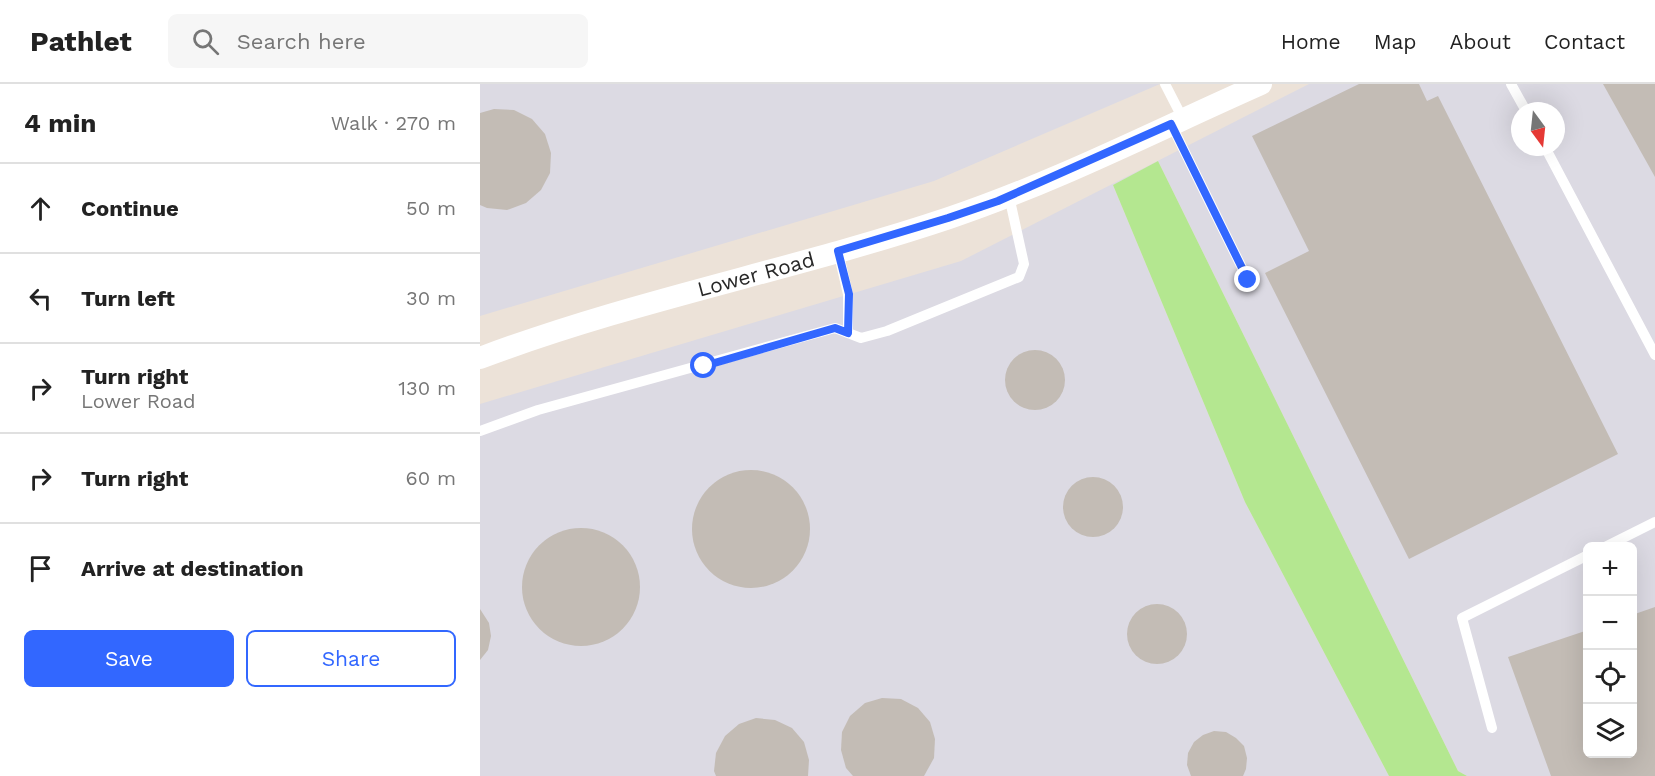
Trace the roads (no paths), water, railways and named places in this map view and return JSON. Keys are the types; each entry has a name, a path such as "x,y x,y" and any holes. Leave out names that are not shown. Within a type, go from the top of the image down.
{"street":[{"name":"Lower Road","path":"480,358 531,338 589,320 948,218 1009,196 1260,84"}],"lane":[{"path":"1165,84 1177,121 1248,280"},
{"path":"1511,84 1521,102"},
{"path":"1550,156 1655,355"},
{"path":"480,431 538,410 835,328 861,338 887,331 1019,277 1024,264 1009,196"},
{"path":"838,251 849,294 848,333"},
{"path":"1613,542 1655,522"},
{"path":"1492,728 1462,618 1583,557"}]}
